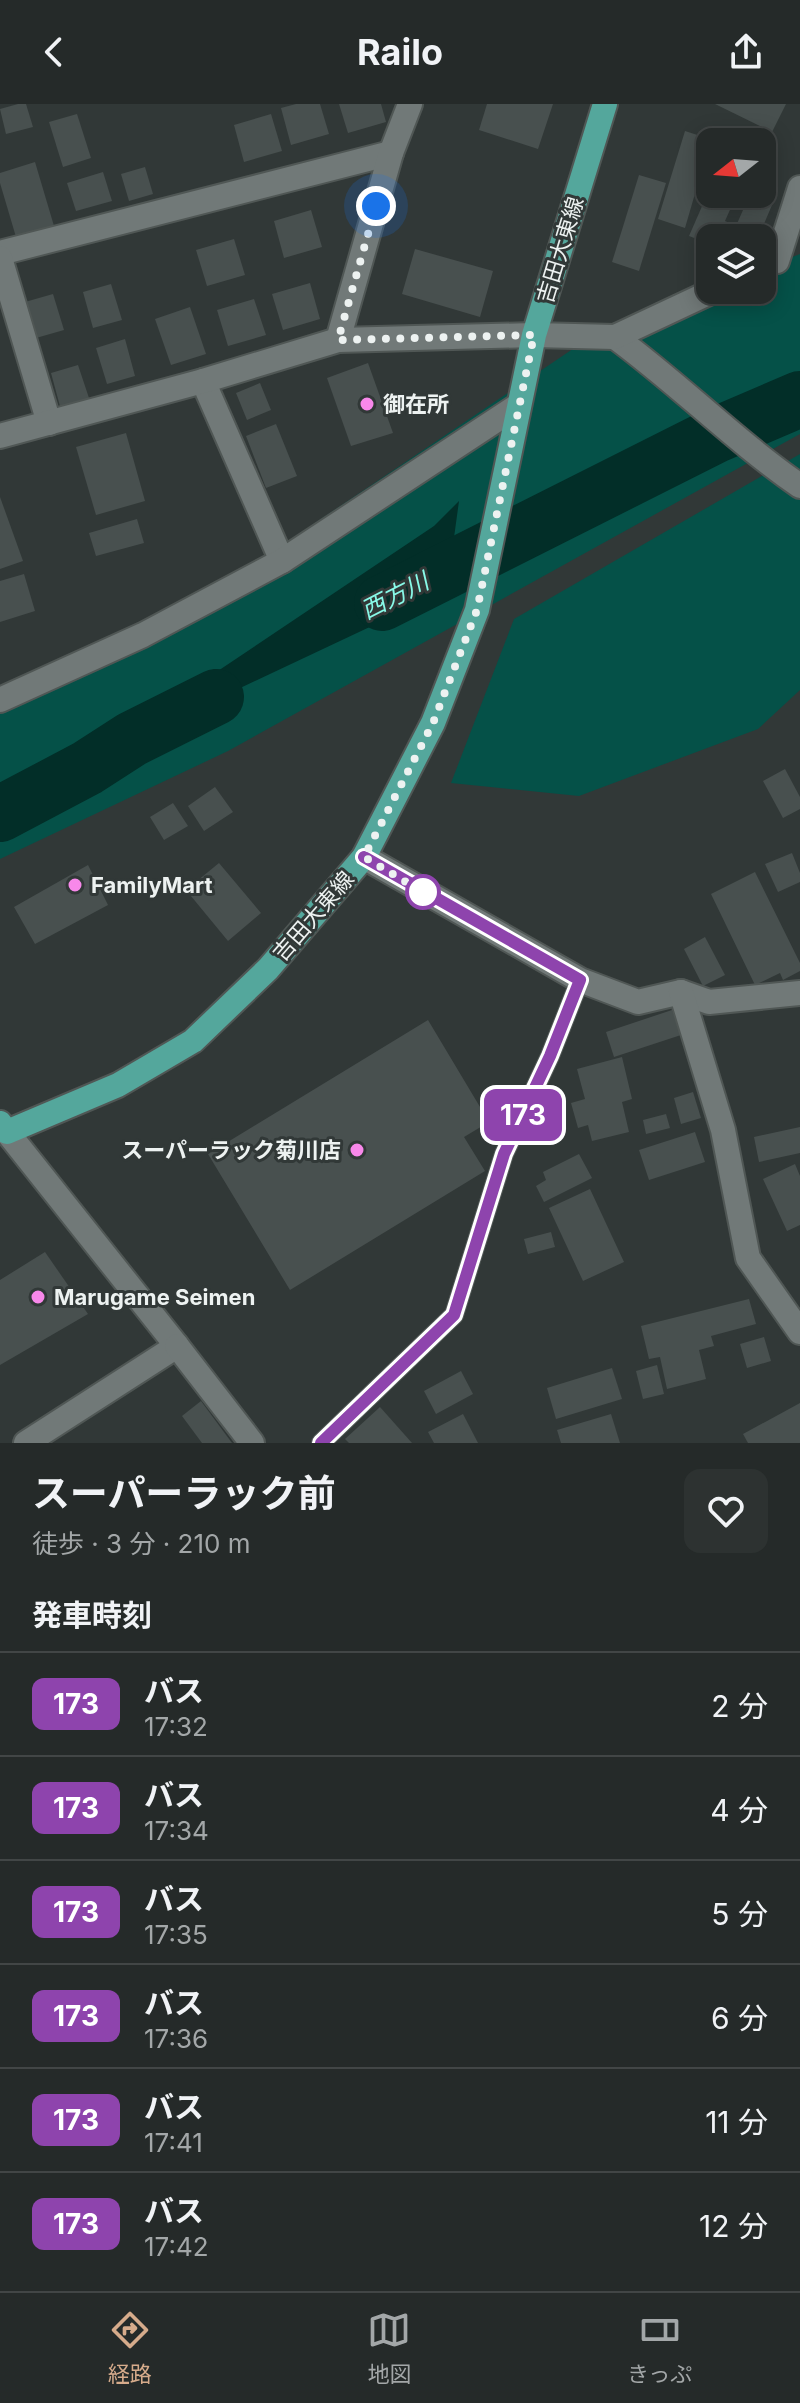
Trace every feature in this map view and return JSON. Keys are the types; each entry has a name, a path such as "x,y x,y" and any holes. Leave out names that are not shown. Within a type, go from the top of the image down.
{"main road":[{"name":"吉田大東線","path":"2,1130 118,1085 193,1041 268,969 364,857 433,723 477,610 534,335 605,104"}],"street":[{"path":"338,340 391,153 410,104"},
{"path":"49,423 0,256 391,153"},
{"path":"776,249 800,188"},
{"path":"776,262 800,252"},
{"path":"0,436 203,381 338,340 534,335 615,337 696,299"},
{"path":"615,337 800,486"},
{"path":"203,381 282,561"},
{"path":"0,700 143,635 282,561 519,405"},
{"path":"364,857 580,980 638,1002 681,992 709,1002 800,993"},
{"path":"681,992 723,1130 748,1258 800,1332"},
{"path":"2,1130 252,1443"},
{"path":"26,1443 177,1346"}],"lane":[{"path":"321,1443 454,1315 504,1154 550,1056 580,980"}],"shaded area":[{"path":"800,254 800,434 228,751 0,859 0,705 176,617 592,336 696,295 696,304 776,304 776,263"},
{"path":"800,454 800,690 758,729 579,796 451,783 514,619"}],"water":[{"path":"459,501 446,596 410,608 147,732 185,693 434,526"}],"building":[{"path":"26,104 33,127 6,134 0,109"},
{"path":"296,104 320,104 329,134 291,145 281,108"},
{"path":"339,104 381,104 386,122 348,133"},
{"path":"487,104 553,104 538,149 479,130"},
{"path":"715,104 786,104 774,128 764,128"},
{"path":"77,114 91,158 63,167 49,122"},
{"path":"271,114 282,151 244,162 234,125"},
{"path":"685,131 696,135 696,190 685,228 658,219"},
{"path":"35,162 54,226 16,237 0,183 0,173"},
{"path":"145,167 153,194 129,201 121,174"},
{"path":"103,172 112,201 76,211 67,183"},
{"path":"639,175 666,183 639,271 612,262"},
{"path":"701,208 731,208 725,221 732,224 696,224 696,239 689,236"},
{"path":"744,208 771,208 764,224 737,224"},
{"path":"311,210 322,247 284,258 274,221"},
{"path":"234,239 245,275 207,286 196,250"},
{"path":"415,249 493,271 480,317 402,294"},
{"path":"310,283 320,319 283,330 272,294"},
{"path":"111,284 122,320 93,328 83,292"},
{"path":"53,294 64,330 36,338 25,302"},
{"path":"254,299 266,335 228,346 217,310"},
{"path":"190,307 206,354 171,365 155,319"},
{"path":"125,339 135,376 107,384 96,348"},
{"path":"368,363 393,433 351,446 327,378"},
{"path":"78,365 90,401 61,410 51,373"},
{"path":"260,383 271,410 247,420 236,393"},
{"path":"276,424 297,476 266,488 246,436"},
{"path":"126,433 145,501 96,515 76,447"},
{"path":"0,497 23,561 0,569"},
{"path":"137,519 144,543 96,556 89,533"},
{"path":"24,574 35,611 0,622 0,581"},
{"path":"785,769 800,797 800,809 783,818 763,781"},
{"path":"215,787 233,812 204,831 188,806"},
{"path":"173,803 188,826 164,840 150,817"},
{"path":"792,853 800,882 778,892 765,864"},
{"path":"219,863 261,913 228,941 186,890"},
{"name":"FamilyMart","path":"88,865 108,905 35,944 14,907"},
{"path":"755,872 800,963 800,971 783,980 780,973 755,985 711,894"},
{"path":"705,937 725,975 703,986 684,949"},
{"path":"672,1010 681,1035 614,1057 606,1032"},
{"path":"428,1020 489,1122 464,1137 485,1171 290,1290 208,1154"},
{"path":"622,1057 632,1099 622,1102 629,1132 592,1141 588,1125 578,1128 571,1103 585,1099 577,1069"},
{"path":"693,1092 701,1118 681,1124 674,1098"},
{"path":"666,1114 670,1128 646,1134 643,1120"},
{"path":"800,1127 800,1153 759,1162 754,1137"},
{"path":"695,1132 705,1162 649,1180 639,1150"},
{"path":"579,1154 592,1178 544,1202 536,1186 546,1180 543,1172"},
{"path":"795,1164 800,1176 800,1225 787,1231 763,1179"},
{"path":"590,1189 624,1262 583,1281 549,1208"},
{"path":"551,1232 555,1247 528,1254 524,1239"},
{"name":"Marugame Seimen","path":"45,1252 88,1314 0,1365 0,1280"},
{"path":"749,1299 756,1324 711,1336 714,1346 699,1350 706,1379 667,1389 660,1357 649,1359 641,1326"},
{"path":"764,1337 771,1361 747,1368 740,1344"},
{"path":"657,1365 664,1394 643,1399 636,1371"},
{"path":"612,1368 622,1399 556,1419 547,1388"},
{"path":"461,1371 473,1394 436,1414 424,1391"},
{"path":"201,1401 232,1443 202,1443 182,1416"},
{"path":"800,1403 800,1443 748,1443 743,1434"},
{"path":"380,1407 412,1443 349,1443 345,1439"},
{"path":"463,1414 478,1443 434,1443 428,1432"},
{"path":"611,1414 620,1443 561,1443 557,1430"}],"waterway":[{"name":"西方川","path":"382,603 716,435 800,399"},
{"name":"西方川","path":"0,814 87,768 132,739 216,697"}],"bus line":[{"name":"173","path":"321,1443 454,1315 504,1154 550,1056 580,980 364,857"}],"place":[{"name":"御在所","path":"367,404"},
{"name":"FamilyMart","path":"75,885"},
{"name":"スーパーラック菊川店","path":"357,1150"},
{"name":"Marugame Seimen","path":"38,1297"}],"route":[{"path":"376,206 338,340 534,335 477,610 433,723 364,857 423,892"}]}
